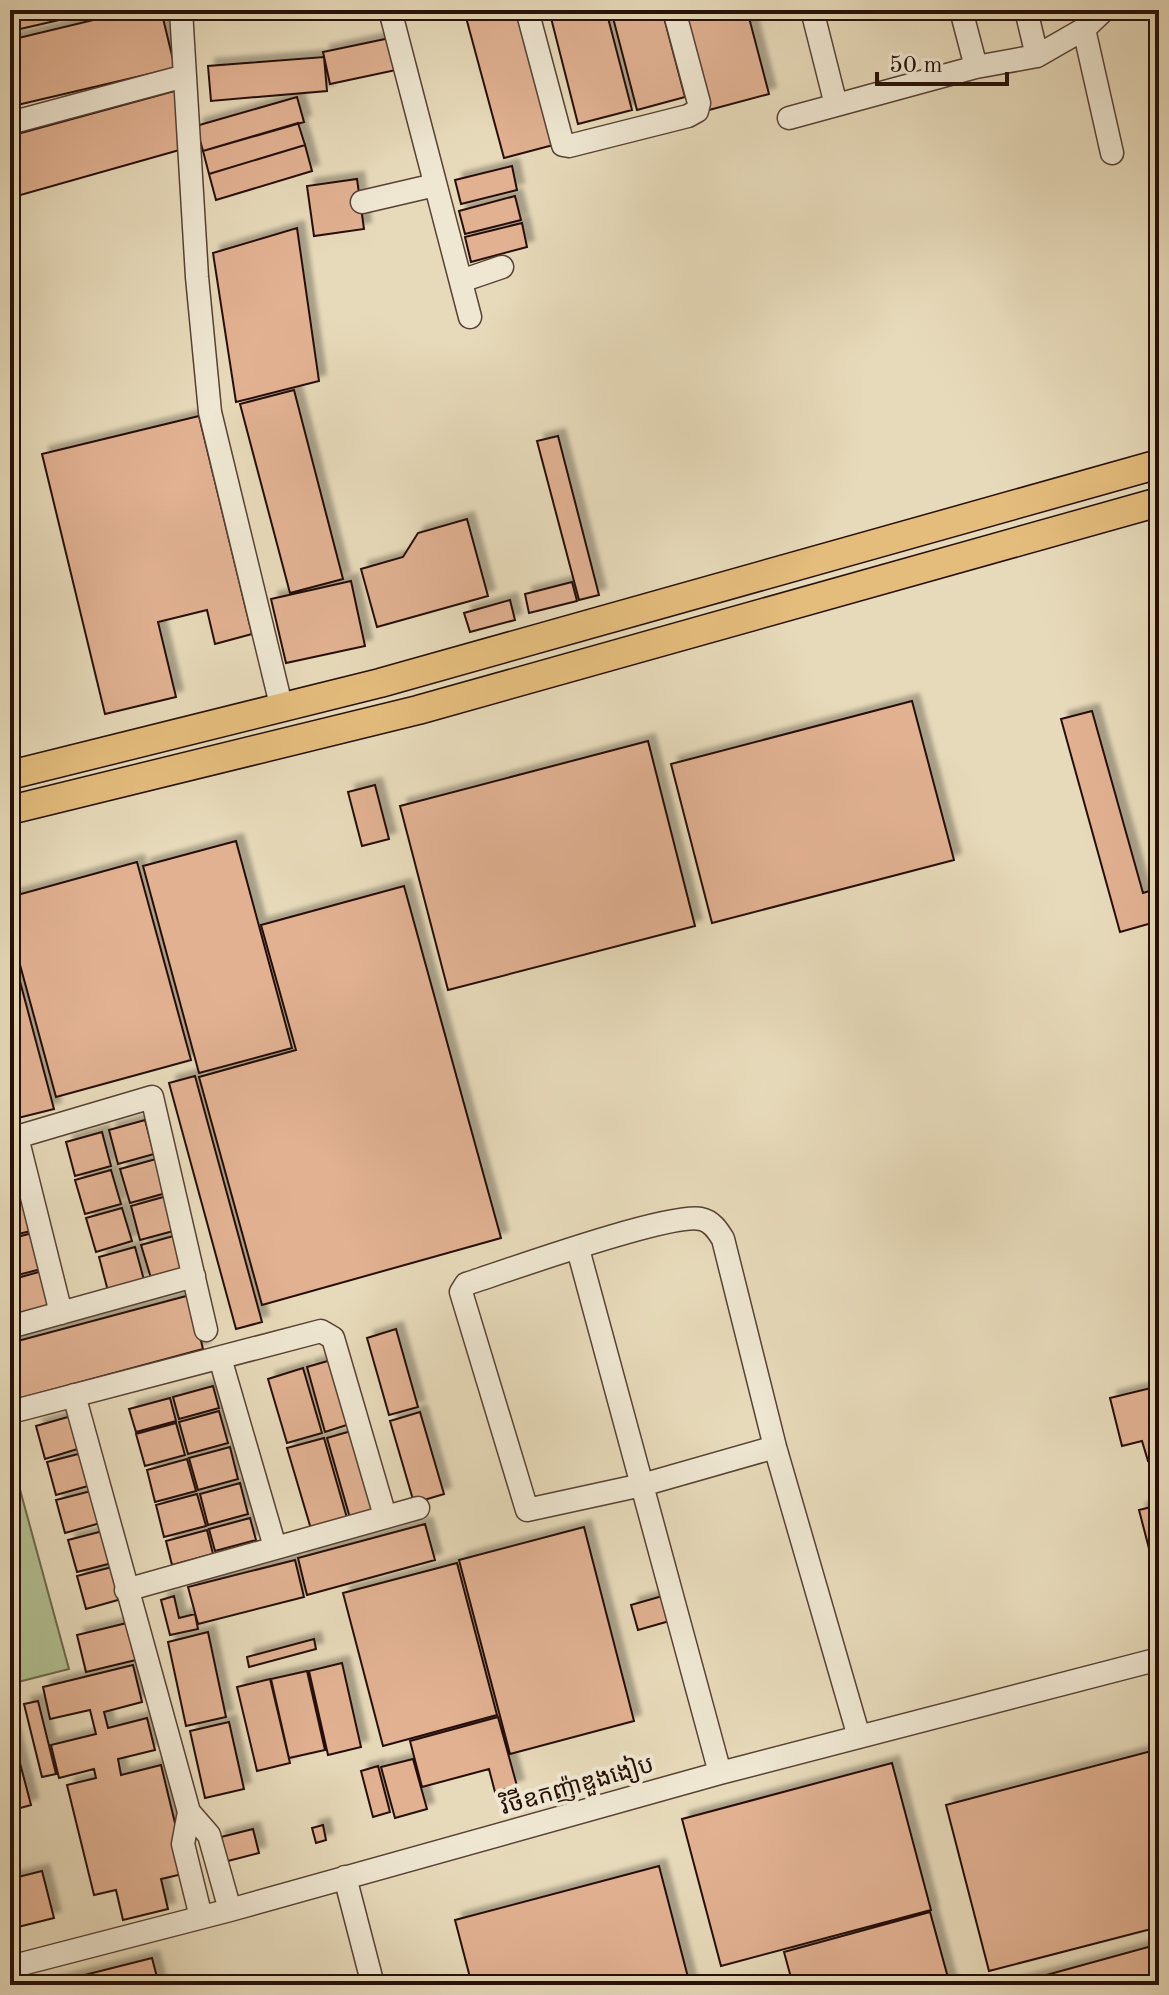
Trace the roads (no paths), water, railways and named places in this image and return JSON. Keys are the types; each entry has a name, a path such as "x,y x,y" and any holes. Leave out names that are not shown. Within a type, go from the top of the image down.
{"main road":[{"path":"10,775 282,709 1159,464"},
{"path":"10,810 418,710 1159,502"}],"street":[{"path":"181,10 197,277 210,412 282,709"},
{"path":"390,10 470,317"},
{"path":"527,10 563,145 569,146 697,111 699,103 674,10"},
{"path":"812,10 836,105"},
{"path":"961,10 976,67"},
{"path":"1026,10 1037,56"},
{"path":"789,118 976,67 1037,56 1084,29 1104,10"},
{"path":"1084,29 1112,153"},
{"path":"10,123 185,76"},
{"path":"362,202 435,185"},
{"path":"461,281 502,267"},
{"path":"61,1313 14,1138 152,1097 206,1330"},
{"path":"775,1447 642,1485 527,1510 461,1292 466,1284 654,1226 700,1218 715,1226 730,1266 775,1447 859,1737"},
{"path":"578,1249 720,1773"},
{"path":"10,1327 194,1276"},
{"path":"11,1412 321,1331 333,1338 385,1516"},
{"path":"220,1358 275,1547"},
{"path":"74,1395 189,1812 209,1835 230,1910"},
{"path":"126,1590 418,1508"},
{"name":"វិថីឧកញ៉ាឌួងងៀប","path":"10,1967 230,1910 720,1773 1159,1659"},
{"path":"189,1812 183,1844 201,1917"},
{"path":"345,1877 373,1985"}]}
